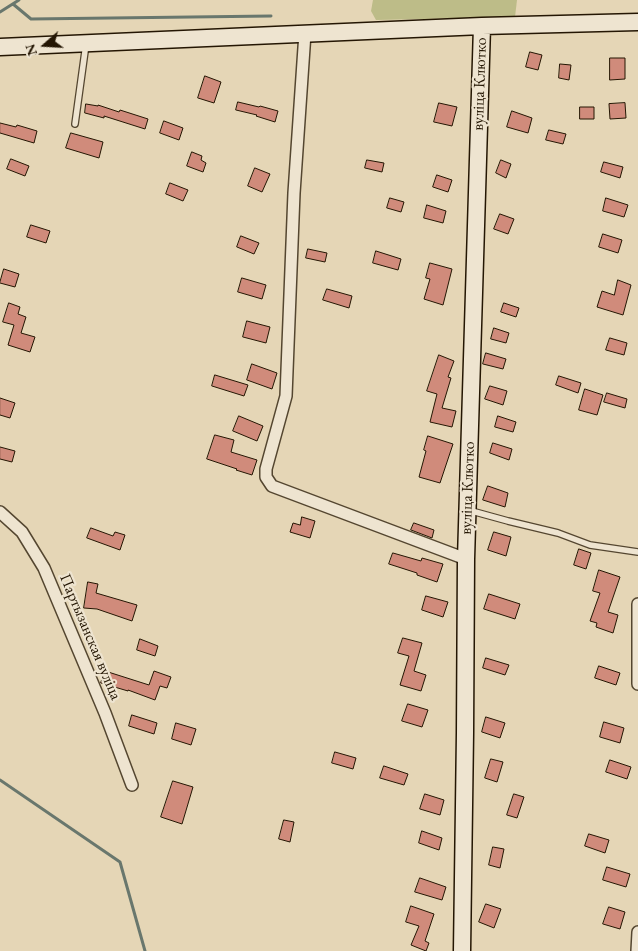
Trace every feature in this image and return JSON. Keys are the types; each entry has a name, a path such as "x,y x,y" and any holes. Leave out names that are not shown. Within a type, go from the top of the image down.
{"street":[{"path":"0,47 482,26 638,22"},
{"name":"вуліца Клютко","path":"463,951 467,510 482,26"},
{"path":"306,33 294,193 286,396 266,468 266,477 272,486 466,559"},
{"name":"Партызанская вуліца","path":"0,512 22,532 44,568 132,785"},
{"path":"638,604 638,684"},
{"path":"637,951 638,932"}],"lane":[{"path":"75,124 86,43"},
{"path":"467,510 558,533 590,545 638,552"}],"shaded area":[{"path":"373,0 517,0 515,17 376,20 371,11"}],"building":[{"path":"530,52 542,55 538,70 526,67"},
{"path":"610,58 625,58 625,79 610,80"},
{"path":"560,64 571,65 569,80 559,78"},
{"path":"205,76 221,82 214,103 198,98"},
{"path":"238,102 278,111 275,122 236,110"},
{"path":"439,103 457,107 452,126 434,122"},
{"path":"625,103 626,118 610,119 609,104"},
{"path":"86,104 98,105 119,112 120,110 148,119 145,129 104,116 104,118 85,113"},
{"path":"580,107 594,107 594,119 580,119"},
{"path":"512,111 532,118 528,133 507,127"},
{"path":"164,121 183,128 179,140 160,133"},
{"path":"0,123 16,127 17,125 37,131 34,143 0,133"},
{"path":"549,130 566,134 563,144 546,140"},
{"path":"71,133 103,142 99,158 66,148"},
{"path":"192,152 202,156 201,160 206,163 203,172 187,166"},
{"path":"11,159 29,166 25,176 7,169"},
{"path":"367,160 384,163 382,172 365,168"},
{"path":"501,160 511,164 506,178 496,173"},
{"path":"604,162 623,167 620,178 601,172"},
{"path":"255,168 270,174 262,192 248,186"},
{"path":"437,175 452,180 448,192 433,187"},
{"path":"170,183 188,190 183,201 166,194"},
{"path":"390,198 404,202 401,212 387,208"},
{"path":"606,198 628,205 624,217 603,211"},
{"path":"427,205 446,211 443,223 424,218"},
{"path":"500,214 514,219 508,234 494,229"},
{"path":"31,225 50,231 46,243 27,237"},
{"path":"603,234 622,240 618,253 599,247"},
{"path":"241,236 259,243 254,254 237,247"},
{"path":"308,249 327,253 325,262 306,258"},
{"path":"376,251 401,259 398,270 373,263"},
{"path":"430,263 452,269 443,305 424,299 430,279 426,278"},
{"path":"4,269 19,274 15,287 0,283"},
{"path":"242,278 266,285 262,299 238,292"},
{"path":"618,280 631,285 623,315 597,307 602,291 614,295"},
{"path":"327,289 352,296 349,308 323,300"},
{"path":"9,303 20,307 18,314 26,317 21,333 35,337 30,352 8,345 14,325 3,322"},
{"path":"504,303 519,308 516,317 501,312"},
{"path":"247,321 270,327 266,343 243,337"},
{"path":"494,328 509,333 506,343 491,339"},
{"path":"610,338 627,343 624,355 606,350"},
{"path":"486,353 506,359 503,369 483,364"},
{"path":"439,355 454,361 448,377 451,378 442,408 456,411 452,427 430,422 437,394 427,391"},
{"path":"252,364 277,373 272,389 247,380"},
{"path":"215,375 248,385 244,396 212,386"},
{"path":"559,376 581,383 578,393 556,385"},
{"path":"490,386 507,391 503,405 485,399"},
{"path":"585,389 603,395 597,415 579,410"},
{"path":"607,393 627,399 625,408 604,402"},
{"path":"0,398 15,403 10,418 0,415"},
{"path":"239,416 263,426 257,441 233,431"},
{"path":"498,416 516,422 513,432 495,427"},
{"path":"215,435 234,440 231,452 257,460 252,475 207,459"},
{"path":"428,436 453,444 440,483 419,477"},
{"path":"493,443 512,449 509,460 490,453"},
{"path":"0,447 15,451 12,462 0,459"},
{"path":"488,486 508,493 505,507 483,500"},
{"path":"302,517 315,521 310,538 290,532 293,523 300,525"},
{"path":"414,523 434,530 432,538 411,530"},
{"path":"91,528 113,536 115,532 125,535 120,550 87,538"},
{"path":"494,532 511,537 506,556 488,550"},
{"path":"579,549 591,553 586,569 574,565"},
{"path":"393,553 421,561 422,558 443,564 437,582 389,564"},
{"path":"599,570 620,577 608,612 618,615 613,633 596,627 597,623 590,621 600,593 593,591"},
{"path":"88,582 98,584 96,593 137,605 132,621 97,609 84,608"},
{"path":"489,594 520,604 515,619 484,609"},
{"path":"426,596 448,602 443,617 422,610"},
{"path":"403,638 422,643 414,671 426,675 421,691 400,685 409,656 398,653"},
{"path":"140,639 158,646 155,656 137,650"},
{"path":"486,658 509,665 505,675 483,668"},
{"path":"599,666 620,673 616,685 595,678"},
{"path":"105,671 149,685 154,671 171,677 167,688 160,686 155,700 101,683"},
{"path":"408,704 428,710 422,727 402,721"},
{"path":"132,715 157,723 154,734 129,726"},
{"path":"486,717 505,723 500,738 482,732"},
{"path":"604,722 624,728 620,743 600,737"},
{"path":"176,723 196,729 191,745 172,739"},
{"path":"335,752 356,758 353,769 332,763"},
{"path":"491,759 503,762 497,782 485,778"},
{"path":"610,760 631,767 627,779 606,772"},
{"path":"384,766 408,774 404,785 380,778"},
{"path":"173,781 193,787 182,824 161,817"},
{"path":"425,794 444,800 440,815 420,809"},
{"path":"514,794 524,797 517,818 507,815"},
{"path":"284,820 294,822 290,842 279,839"},
{"path":"422,831 442,838 439,850 419,843"},
{"path":"589,834 609,840 605,853 585,846"},
{"path":"493,847 504,849 500,868 489,865"},
{"path":"607,867 630,874 626,887 603,880"},
{"path":"420,878 446,887 442,900 415,892"},
{"path":"486,904 501,909 494,928 479,922"},
{"path":"411,906 434,914 425,941 429,943 426,951 411,945 419,926 406,922"},
{"path":"609,907 625,912 620,929 603,924"}],"waterway":[{"path":"0,12 19,0"},
{"path":"13,4 31,19 271,16"},
{"path":"0,780 120,862 145,951"}]}
